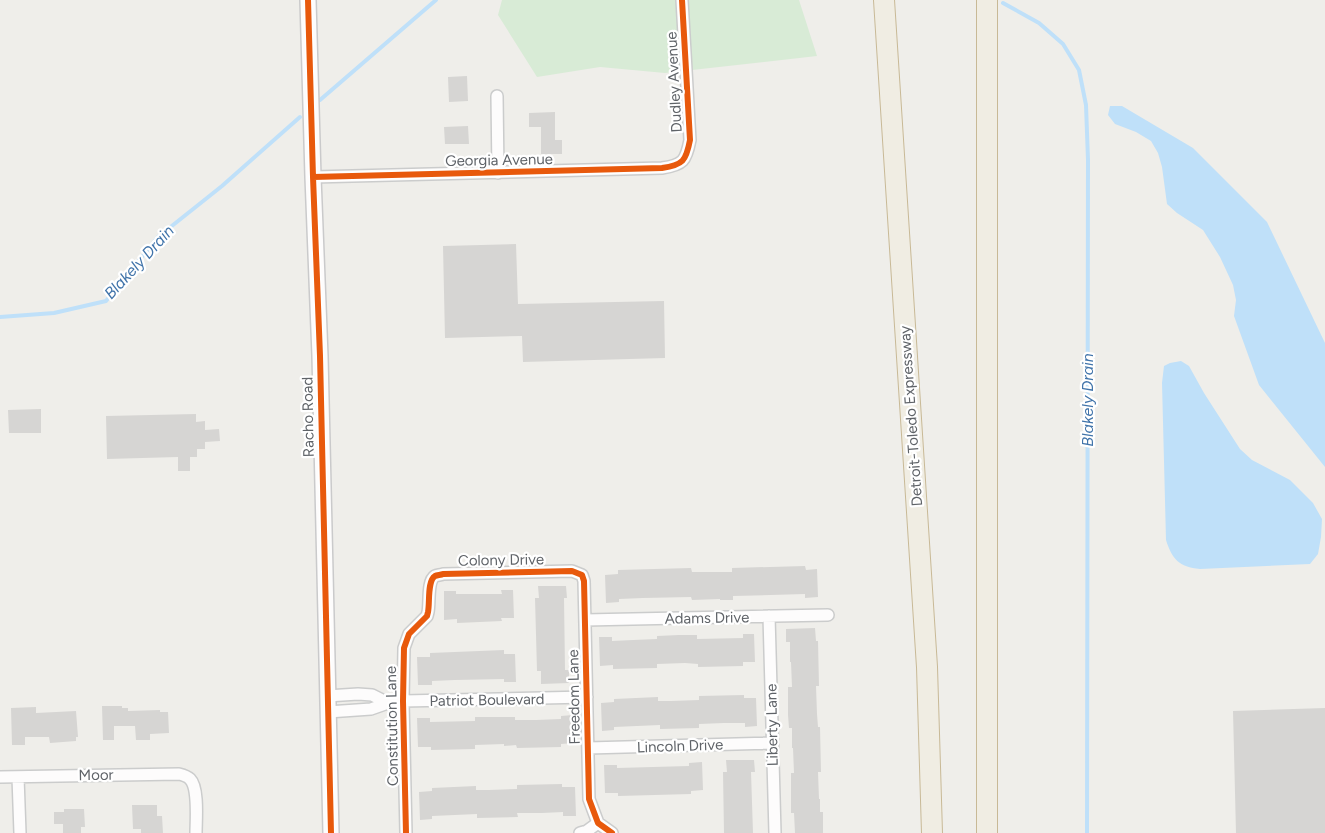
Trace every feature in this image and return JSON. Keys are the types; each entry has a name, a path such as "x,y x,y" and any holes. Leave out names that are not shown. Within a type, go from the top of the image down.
{"highway":[{"name":"Detroit-Toledo Expressway","path":"884,0 927,667 932,833"},
{"path":"987,0 987,833"}],"street":[{"name":"Racho Road","path":"308,0 320,356 331,833"},
{"name":"Dudley Avenue","path":"682,0 690,140 683,161"},
{"path":"497,96 498,173"},
{"name":"Georgia Avenue","path":"313,177 662,168 674,166 683,161"},
{"name":"Colony Drive","path":"443,574 560,571"},
{"name":"Freedom Lane","path":"560,571 572,571 582,575 584,581 589,799 598,823"},
{"name":"Constitution Lane","path":"406,833 403,654 406,639 428,612 432,579 437,575 443,574"},
{"name":"Adams Drive","path":"585,620 828,615"},
{"name":"Liberty Lane","path":"769,616 775,833"},
{"name":"Patriot Boulevard","path":"327,696 372,695 388,703"},
{"name":"Patriot Boulevard","path":"328,712 371,709 388,703 403,701 587,697"},
{"name":"Lincoln Drive","path":"588,748 772,743"},
{"name":"Moor","path":"0,777 174,773 190,779 193,784 195,792 196,833"},
{"path":"18,777 20,833"},
{"path":"580,833 598,823 612,833"}],"green space":[{"path":"502,0 799,0 817,56 665,73 600,67 537,77 498,15"}],"water":[{"path":"1110,106 1122,106 1193,148 1267,222 1325,343 1325,467 1259,385 1234,316 1236,300 1233,285 1220,257 1203,230 1167,204 1162,167 1158,153 1151,141 1136,132 1115,124 1108,115"},
{"path":"1181,361 1189,366 1240,449 1252,460 1290,480 1313,503 1322,519 1318,554 1310,564 1200,569 1182,564 1174,557 1166,540 1162,383 1164,366"}],"building":[{"path":"467,76 468,101 449,102 448,77"},
{"path":"555,112 555,140 562,140 562,154 541,154 541,127 529,127 529,113"},
{"path":"468,126 469,144 445,144 444,127"},
{"path":"516,244 518,304 664,301 665,358 523,362 522,336 445,338 443,246"},
{"path":"41,409 41,433 9,433 8,410"},
{"path":"196,414 196,422 205,421 205,430 219,429 220,441 205,442 205,449 197,449 197,457 190,457 190,471 178,471 178,457 107,459 106,416"},
{"path":"805,566 806,570 817,569 818,597 805,598 805,594 733,596 733,600 692,600 691,597 643,598 619,599 619,602 606,603 605,575 618,574 618,570 691,568 692,572 732,572 732,568"},
{"path":"538,586 566,586 567,598 564,598 565,670 569,670 569,683 541,684 541,671 537,671 535,598 539,598"},
{"path":"501,590 513,590 514,618 501,618 502,621 457,623 457,619 444,620 444,591 456,591 456,594 502,594"},
{"path":"815,628 816,641 818,641 819,686 816,686 818,727 820,727 821,772 818,772 819,799 820,812 823,812 823,833 795,833 794,813 791,813 791,773 794,773 792,728 789,728 788,715 788,687 792,687 791,662 790,642 786,642 786,629"},
{"path":"743,634 754,634 755,662 743,662 743,666 698,667 698,664 685,663 657,664 657,668 613,669 613,665 600,666 599,637 612,637 612,641 657,639 657,636 679,635 697,635 697,639 743,638"},
{"path":"504,650 504,654 515,654 516,682 504,682 504,679 455,680 432,681 432,685 418,685 417,657 430,657 430,653"},
{"path":"744,695 744,698 756,698 757,726 745,727 745,723 724,723 699,724 699,728 660,729 660,725 614,727 614,730 602,731 601,703 614,702 614,699 658,697 658,701 671,701 699,700 699,696"},
{"path":"102,706 122,706 122,708 128,708 128,711 160,710 160,712 168,712 169,733 150,734 150,740 136,740 135,726 114,726 114,740 103,740"},
{"path":"36,707 36,713 76,711 78,737 76,737 76,741 50,743 49,737 25,737 25,745 12,745 11,708"},
{"path":"1325,708 1325,833 1236,833 1233,711"},
{"path":"573,715 574,743 561,744 561,747 517,748 516,745 504,746 504,744 475,745 475,749 431,750 431,747 418,747 417,718 430,718 430,722 475,721 475,717 515,717 515,720 536,720 561,719 561,716"},
{"path":"726,760 754,760 755,772 751,772 753,833 724,833 723,772 727,772"},
{"path":"702,762 703,790 691,791 691,794 618,796 618,793 605,793 604,765 617,765 617,768 689,766 689,763"},
{"path":"562,784 562,787 575,787 576,816 563,816 563,812 517,813 518,817 477,818 477,814 432,816 432,819 420,820 419,792 432,791 432,788 476,786 476,790 489,790 517,789 517,785"},
{"path":"132,805 157,805 157,816 162,816 163,833 141,833 141,829 133,829"},
{"path":"64,809 84,809 85,827 81,827 81,833 63,833 63,824 54,824 54,812 64,812"}],"waterway":[{"name":"Blakely Drain","path":"320,100 436,0"},
{"name":"Blakely Drain","path":"1003,3 1039,23 1063,44 1079,70 1086,105 1088,160 1087,833"},
{"name":"Blakely Drain","path":"0,317 54,313 106,301 158,237 222,186 300,117"}],"cycle path":[{"path":"308,0 320,356 331,833"},
{"path":"313,177 662,168 675,165 685,157 690,140 682,0"},
{"path":"406,833 403,701 404,648 409,634 427,616 432,579 443,574 572,571 582,575 584,581 589,799 598,823 612,833"}]}
